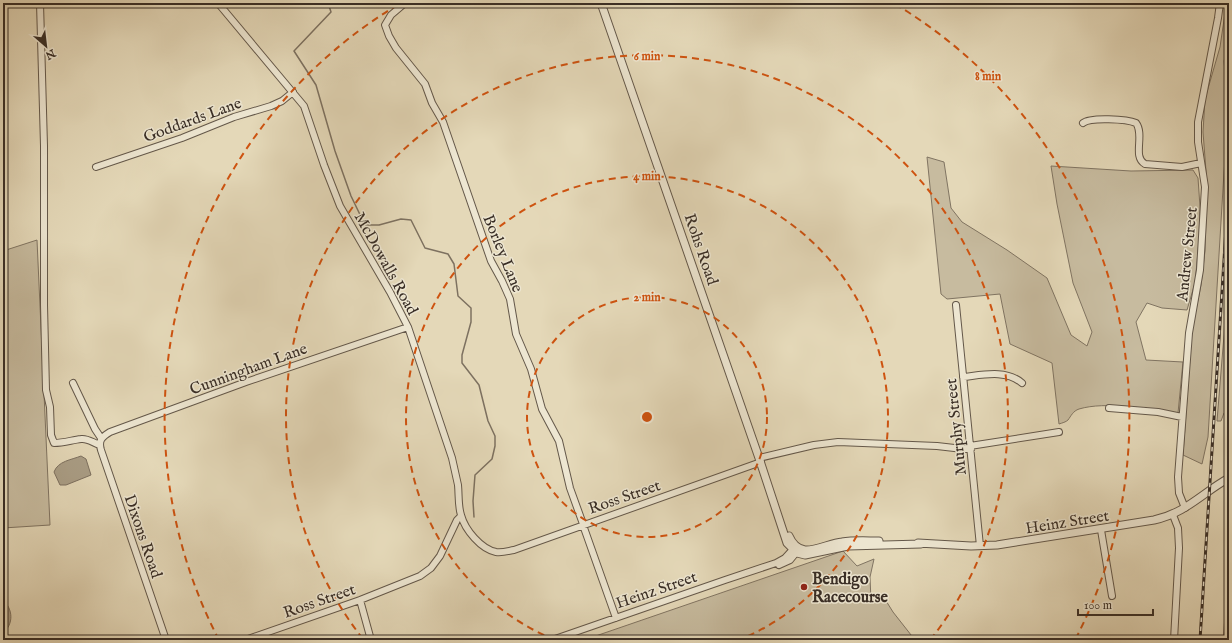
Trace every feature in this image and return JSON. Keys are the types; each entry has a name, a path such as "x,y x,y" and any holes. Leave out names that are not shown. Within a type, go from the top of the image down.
{"street":[{"path":"40,3 44,146 44,306 46,390 50,408 51,436 54,443 82,439 88,440 92,443 100,441"},
{"name":"McDowalls Road","path":"218,3 304,106 340,206 390,292 408,327 452,458 457,478 461,516 465,525 474,536 486,548 495,552"},
{"name":"Borley Lane","path":"405,3 391,15 385,25 396,48 425,84 432,103 443,122 488,254 510,299 516,334 530,369 542,409 559,441 570,488 616,618"},
{"name":"Rohs Road","path":"601,3 760,460 785,540 796,549"},
{"name":"Andrew Street","path":"1185,508 1180,498 1178,483 1182,417 1189,333 1200,270 1205,187 1198,142 1198,122 1220,3"},
{"name":"Goddards Lane","path":"96,167 182,138 230,118 271,106 282,101 293,92"},
{"path":"1083,123 1088,120 1096,119 1130,121 1136,123 1140,131 1139,157 1145,164 1182,167 1201,163"},
{"name":"Murphy Street","path":"956,305 980,546"},
{"name":"Cunningham Lane","path":"100,441 110,432 246,382 408,327"},
{"path":"963,377 999,374 1015,378 1022,383"},
{"name":"Dixons Road","path":"73,383 100,441 166,640"},
{"path":"1108,408 1158,412 1182,417"},
{"name":"Ross Street","path":"495,552 514,550 760,460 814,445 838,442 937,446 963,449 1059,432"},
{"path":"1227,479 1229,488"},
{"name":"Heinz Street","path":"552,640 780,562 796,549 801,554 810,555 835,548 870,543 980,546 1015,543 1101,530 1173,515 1227,479"},
{"path":"1173,515 1178,528 1179,548 1174,640"},
{"name":"Ross Street","path":"245,640 414,580 426,572 440,556 457,520 461,516"},
{"path":"1101,530 1112,596"},
{"path":"360,600 371,640"},
{"path":"1227,640 1229,605"}],"shaded area":[{"path":"1229,11 1229,44 1224,61 1229,115 1224,172 1208,437 1202,464 1183,455 1192,329 1201,285 1205,251 1207,184 1203,132 1205,99 1220,47 1225,13"},
{"path":"927,157 944,162 951,208 962,222 1007,250 1047,278 1071,335 1087,346 1092,332 1073,283 1051,166 1131,171 1193,170 1198,178 1200,207 1199,241 1195,283 1187,310 1162,308 1147,303 1136,322 1146,360 1183,362 1178,413 1128,406 1090,407 1077,410 1067,421 1059,424 1052,363 1010,344 1000,294 947,299 941,294"},
{"path":"1229,239 1229,424 1224,413 1221,421 1217,421 1224,335"},
{"path":"37,240 50,525 3,528 3,251"},
{"path":"81,456 86,459 91,475 66,485 60,485 54,472 58,465"},
{"name":"Bendigo Racecourse","path":"843,551 857,566 874,559 870,577 871,601 883,596 893,612 915,640 584,640"},
{"path":"3,600 9,608 11,616 9,625 3,633"}],"waterway":[{"path":"328,3 331,12 294,51 316,85 335,151 351,196 365,225 379,225 401,219 411,220 425,248 448,254 454,264 458,296 471,308 471,322 462,355 462,363 479,385 488,421 495,436 495,446 492,459 475,475 473,501 474,517"}],"railway":[{"path":"1200,640 1229,181"}],"place":[{"name":"Bendigo Racecourse","path":"804,587"}]}
